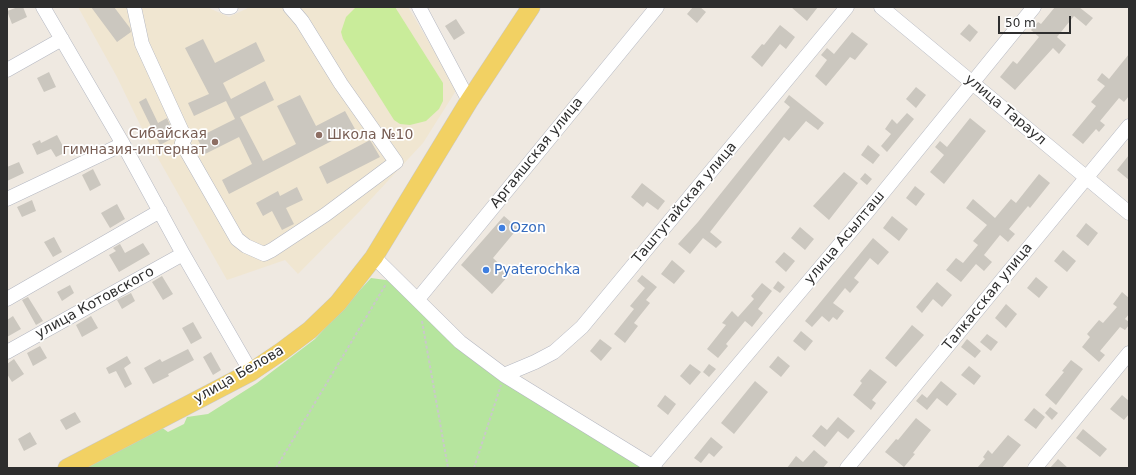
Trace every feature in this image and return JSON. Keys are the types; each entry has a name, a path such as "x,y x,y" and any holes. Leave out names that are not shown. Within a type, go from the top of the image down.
{"main road":[{"name":"улица Белова","path":"67,468 251,372 282,352 310,330 338,303 374,257 469,101 530,7"}],"street":[{"path":"43,7 123,144 183,254 251,372"},
{"path":"134,7 142,44 185,138 182,143 237,239 246,246 264,254 325,215 396,162 341,84 302,21 290,7"},
{"path":"419,7 469,101"},
{"name":"Аргаяшская улица","path":"418,299 657,7"},
{"name":"Таштугайская улица","path":"504,375 536,362 554,352 582,327 847,7"},
{"name":"улица Тараул","path":"881,7 1129,213"},
{"name":"улица Асылташ","path":"653,467 868,212 1034,7"},
{"path":"7,70 62,39"},
{"name":"Талкасская улица","path":"847,468 1129,126"},
{"path":"7,199 123,144"},
{"path":"7,299 160,211"},
{"name":"улица Котовского","path":"7,352 183,254"},
{"path":"374,257 460,342 504,375 653,467"},
{"path":"1035,468 1129,353"}],"path":[{"path":"276,468 392,274"},
{"path":"422,320 448,468"},
{"path":"474,468 504,375"}],"shaded area":[{"path":"78,7 207,7 229,17 250,7 408,7 457,89 423,143 360,211 298,274 285,260 227,280 146,137 117,77"}],"green space":[{"path":"356,7 395,7 443,83 443,101 439,109 426,121 410,125 400,124 394,120 343,39 341,32 346,17"},
{"path":"371,278 393,281 467,341 645,468 83,468 161,427 168,432 184,424 187,417 208,414 257,383 315,339"}],"building":[{"path":"18,7 23,7 27,17 12,24 7,11"},
{"path":"91,7 114,7 130,28 131,32 117,42"},
{"path":"693,7 700,7 706,12 697,23 687,14"},
{"path":"791,7 818,7 807,21"},
{"path":"1055,7 1079,7 1093,18 1086,26 1074,16 1057,37 1066,45 1059,54 1053,48 1015,90 1000,77 1013,61 1017,64 1039,37 1031,30 1038,22 1041,24"},
{"path":"456,19 465,33 454,40 445,26"},
{"path":"969,24 978,32 970,42 960,34"},
{"path":"780,25 795,37 786,49 780,44 762,67 751,57 762,44 764,45"},
{"path":"852,32 868,44 855,60 850,57 826,86 815,76 827,60 821,55 827,48 834,54"},
{"path":"203,39 215,63 256,42 265,61 223,83 231,99 265,81 274,100 240,117 263,161 296,144 277,106 300,95 316,126 345,111 355,129 229,194 222,180 252,164 239,137 205,154 197,138 235,119 226,101 194,116 188,103 209,94 185,48"},
{"path":"1129,54 1129,96 1124,102 1119,98 1100,121 1105,125 1099,132 1096,129 1083,144 1072,135 1096,106 1091,102 1105,86 1097,80 1102,73 1109,79"},
{"path":"49,72 56,87 44,92 37,78"},
{"path":"916,87 926,95 916,108 906,99"},
{"path":"789,95 824,123 818,130 806,121 789,141 784,137 710,232 722,242 716,248 703,238 690,254 678,244 698,222 790,107 784,102"},
{"path":"146,98 158,123 167,118 175,137 160,145 139,102"},
{"path":"907,113 914,119 887,152 881,146 891,134 885,129 892,119 897,124"},
{"path":"970,118 986,131 944,184 930,172 944,155 935,147 940,141 947,147"},
{"path":"57,135 66,152 56,157 51,149 37,155 32,144 40,140 41,143"},
{"path":"370,140 380,157 327,184 319,167"},
{"path":"868,145 880,155 873,164 861,155"},
{"path":"1129,155 1129,180 1117,170"},
{"path":"19,162 24,173 7,181 7,167"},
{"path":"93,169 101,185 90,191 82,175"},
{"path":"844,172 858,183 829,220 813,206"},
{"path":"865,173 872,179 867,185 860,179"},
{"path":"1039,174 1050,183 1030,208 1028,206 1009,229 1015,234 1008,242 1000,235 984,255 992,262 984,271 976,264 961,282 946,270 956,258 963,263 978,245 973,241 987,225 966,208 973,199 995,218 1011,199 1016,203"},
{"path":"642,183 665,201 658,210 647,202 643,207 631,197"},
{"path":"915,186 925,194 916,206 906,198"},
{"path":"297,187 303,200 286,208 294,224 282,230 272,211 263,216 256,203 278,191 280,196"},
{"path":"32,200 36,211 22,217 17,207"},
{"path":"117,204 125,219 110,228 101,213"},
{"path":"504,216 518,228 493,258 510,274 492,294 461,265"},
{"path":"892,216 908,229 899,241 883,228"},
{"path":"1086,223 1098,233 1088,246 1076,236"},
{"path":"800,227 814,239 805,250 791,238"},
{"path":"54,237 62,252 53,257 44,242"},
{"path":"873,238 889,252 878,265 870,258 854,278 859,282 850,293 845,288 833,303 844,311 837,320 833,317 829,322 822,316 812,327 805,321"},
{"path":"143,243 150,254 119,272 109,255 116,251 113,248 120,244 125,253"},
{"path":"1063,250 1076,261 1067,272 1054,261"},
{"path":"784,252 795,261 786,272 775,262"},
{"path":"672,260 685,271 674,284 661,274"},
{"path":"642,275 657,287 646,300 650,303 634,323 638,326 625,343 614,334 634,309 630,306 645,288 637,281"},
{"path":"162,276 173,294 163,300 152,282"},
{"path":"1036,277 1048,287 1039,298 1027,288"},
{"path":"778,281 785,287 780,293 773,288"},
{"path":"937,282 952,295 942,307 933,299 922,313 916,307"},
{"path":"762,283 772,291 758,309 763,313 752,327 745,321 726,344 728,346 718,358 707,349 726,325 722,323 732,311 738,317 754,299 751,296"},
{"path":"70,285 74,293 62,301 57,292"},
{"path":"1122,292 1129,298 1129,314 1125,319 1129,322 1129,325 1125,330 1120,327 1100,351 1105,355 1099,362 1082,347 1090,337 1087,334 1099,320 1103,323 1117,307 1113,304"},
{"path":"131,293 135,301 122,309 117,300"},
{"path":"28,297 43,321 36,325 22,300"},
{"path":"1006,304 1017,314 1006,328 995,318"},
{"path":"13,316 21,329 7,337 7,320"},
{"path":"91,316 98,328 82,337 76,325"},
{"path":"193,322 202,338 191,344 182,328"},
{"path":"912,325 924,335 896,367 885,358"},
{"path":"801,331 813,341 805,351 793,341"},
{"path":"987,334 998,342 991,351 980,342"},
{"path":"600,339 612,348 601,361 590,351"},
{"path":"967,339 981,351 975,358 961,347"},
{"path":"40,346 47,358 33,366 27,353"},
{"path":"188,349 194,360 153,384 144,368 160,359 162,362"},
{"path":"211,352 221,370 213,375 203,357"},
{"path":"127,356 131,363 124,368 132,384 125,388 116,371 109,374 106,368"},
{"path":"778,356 790,366 781,377 769,367"},
{"path":"14,359 24,374 12,382 7,374 7,364"},
{"path":"1071,360 1083,369 1056,405 1045,395 1064,372 1062,371"},
{"path":"690,364 701,372 690,385 680,376"},
{"path":"709,364 716,369 709,377 703,372"},
{"path":"969,366 981,376 974,385 961,375"},
{"path":"870,369 887,382 872,400 876,403 871,410 853,395 862,383 860,381"},
{"path":"755,381 768,392 734,434 721,423"},
{"path":"941,381 957,394 947,406 937,398 927,410 916,401 922,394 927,398"},
{"path":"665,395 676,404 668,415 657,406"},
{"path":"1122,395 1129,401 1129,414 1124,420 1110,409"},
{"path":"1050,407 1058,413 1052,420 1045,413"},
{"path":"1034,408 1045,417 1036,429 1024,420"},
{"path":"75,412 81,422 66,430 60,420"},
{"path":"838,417 855,431 848,439 838,431 825,447 812,436 821,425 827,430"},
{"path":"916,418 931,430 913,453 915,454 904,467 885,452 896,439 898,440"},
{"path":"1083,429 1107,449 1100,457 1076,438"},
{"path":"30,432 37,444 24,451 18,439"},
{"path":"1008,435 1021,445 1002,468 977,468 985,459 983,457 988,450 992,454"},
{"path":"711,437 723,447 714,457 709,453 701,463 694,458"},
{"path":"814,450 828,462 823,468 787,468 796,456 803,462"},
{"path":"1058,459 1068,468 1050,468"}],"place":[{"name":"Школа №10","path":"319,135"},
{"name":"Сибайская гимназия-интернат","path":"215,142"},
{"name":"Ozon","path":"502,228"},
{"name":"Pyaterochka","path":"486,270"}]}
